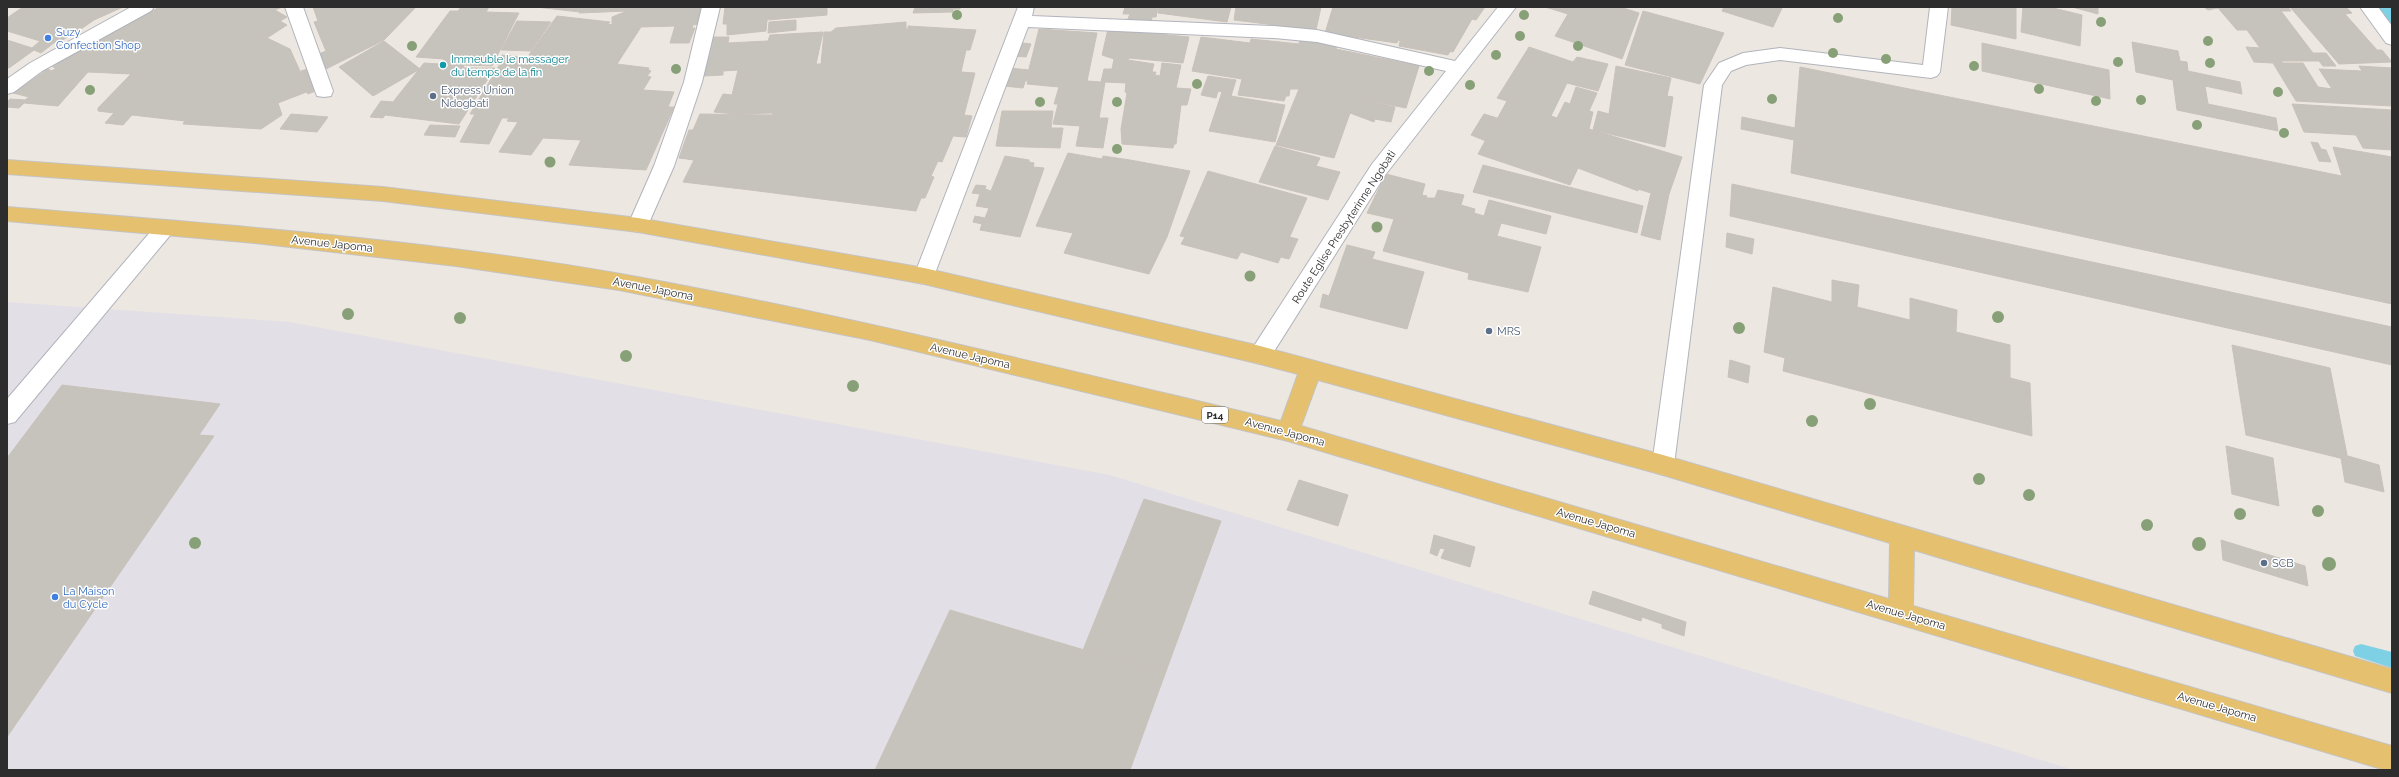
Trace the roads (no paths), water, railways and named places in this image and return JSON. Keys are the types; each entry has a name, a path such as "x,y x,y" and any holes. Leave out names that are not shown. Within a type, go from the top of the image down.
{"main road":[{"path":"7,167 383,194 638,225 924,276 1260,355 1663,465 2392,681"},
{"name":"Avenue Japoma","path":"7,214 255,235 456,258 619,282 870,332 1288,432 2392,759"},
{"path":"1288,432 1311,369"},
{"path":"1901,614 1902,535"}],"street":[{"path":"7,88 36,67 144,7"},
{"path":"294,7 324,91"},
{"path":"638,225 664,166 690,89 711,7"},
{"name":"Route Eglise Presbyterinne Ngobati","path":"1260,355 1379,169 1507,7"},
{"path":"1663,465 1713,86 1725,67 1743,59 1780,54 1931,72 1939,7"},
{"path":"2368,7 2392,39"},
{"path":"924,276 1024,14 1266,31 1310,36 1366,46 1459,68"},
{"path":"7,415 165,228"}],"waterway":[{"path":"2386,7 2392,14"},
{"path":"2361,651 2392,660"}],"place":[{"name":"Suzy Confection Shop","path":"48,38"},
{"name":"Immeuble le messager du temps de la fin","path":"443,65"},
{"name":"Express Union Ndogbati","path":"433,96"},
{"name":"MRS","path":"1489,331"},
{"name":"SCB","path":"2264,563"},
{"name":"La Maison du Cycle","path":"55,597"}]}
